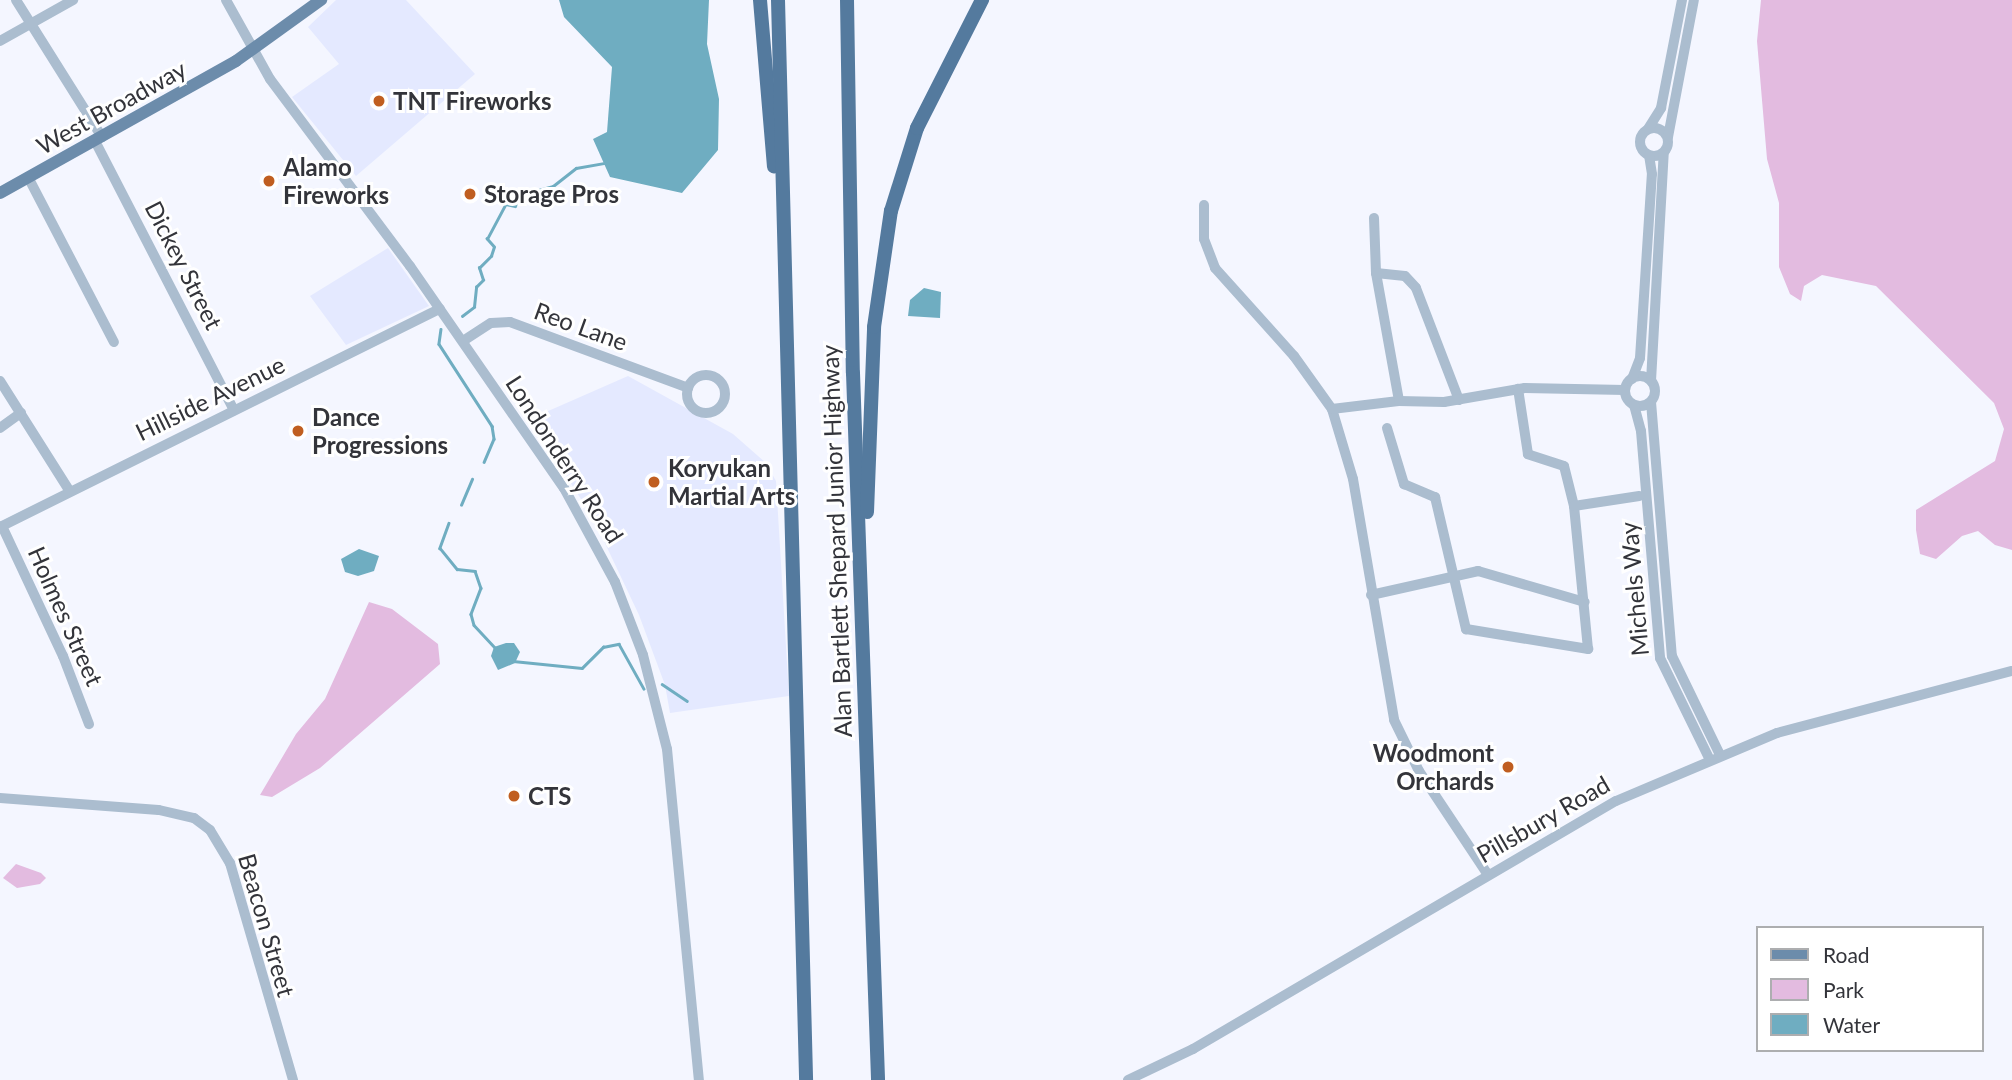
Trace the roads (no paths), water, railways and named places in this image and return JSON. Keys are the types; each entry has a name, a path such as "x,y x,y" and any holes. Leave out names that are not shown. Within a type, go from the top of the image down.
{"highway":[{"path":"760,0 763,66 785,257"},
{"name":"Alan Bartlett Shepard Junior Highway","path":"778,0 807,1080"},
{"name":"Alan Bartlett Shepard Junior Highway","path":"847,0 878,1080"},
{"path":"863,611 881,258 916,128 982,0"}],"main road":[{"name":"West Broadway","path":"0,192 253,51 321,0"}],"street":[{"name":"Dickey Street","path":"16,0 98,139 234,410"},
{"path":"0,41 73,0"},
{"name":"Londonderry Road","path":"226,0 253,51 463,341 584,521 643,655 663,730 673,794 699,1080"},
{"path":"1625,390 1640,358 1652,174 1649,155 1640,144 1661,107 1682,0"},
{"path":"1625,390 1634,405 1651,402 1655,393 1651,381 1664,152 1694,0"},
{"path":"1648,129 1657,127 1668,136"},
{"path":"1649,155 1664,152"},
{"path":"28,177 114,342"},
{"path":"1204,205 1204,239 1215,268 1294,356 1332,409 1348,456 1394,720 1408,752 1488,875"},
{"path":"1374,218 1376,273 1399,401"},
{"path":"1376,273 1405,276 1416,288 1459,400"},
{"name":"Hillside Avenue","path":"1,527 69,490 440,309"},
{"name":"Reo Lane","path":"463,341 491,323 510,322 688,388"},
{"path":"1632,379 1651,381"},
{"path":"0,381 69,490"},
{"path":"1332,409 1399,401 1459,400 1518,389 1625,390"},
{"path":"1387,428 1404,484 1435,497 1450,577 1466,629 1588,649 1574,506 1564,466 1528,454 1518,389"},
{"name":"Michels Way","path":"1651,402 1672,656 1720,755"},
{"name":"Michels Way","path":"1634,405 1642,431 1660,658 1710,760"},
{"path":"0,428 21,413"},
{"path":"1574,506 1639,496"},
{"name":"Holmes Street","path":"1,527 64,656 89,724"},
{"path":"1371,595 1478,571 1585,602"},
{"name":"Pillsbury Road","path":"1128,1080 1193,1049 1616,801 1777,733 2012,671"},
{"name":"Beacon Street","path":"0,798 176,813 210,830 230,863 293,1080"}],"water":[{"path":"559,0 709,0 707,44 719,99 718,150 682,193 610,177 593,139 607,132 612,67 564,17"},
{"path":"924,288 941,292 940,318 908,316 910,300"},
{"path":"359,549 379,556 374,571 358,576 345,572 341,559"},
{"path":"514,643 520,652 515,663 498,670 491,656 494,647"}],"waterway":[{"path":"462,316 474,307 476,287 483,280 479,268 491,256 494,247 487,239 506,204 515,206 520,195 553,186 576,168 605,163"},
{"path":"441,329 439,344 492,426 494,439 484,462"},
{"path":"461,505 472,479"},
{"path":"449,523 440,548 457,569 475,571 481,588 471,614 474,625 496,649"},
{"path":"513,661 582,668 603,647 619,644 644,689"},
{"path":"662,684 687,701"}],"place":[{"name":"TNT Fireworks","path":"379,101"},
{"name":"Alamo Fireworks","path":"269,181"},
{"name":"Storage Pros","path":"470,194"},
{"name":"Dance Progressions","path":"298,431"},
{"name":"Koryukan Martial Arts","path":"654,482"},
{"name":"Woodmont Orchards","path":"1508,767"},
{"name":"CTS","path":"514,796"}]}
